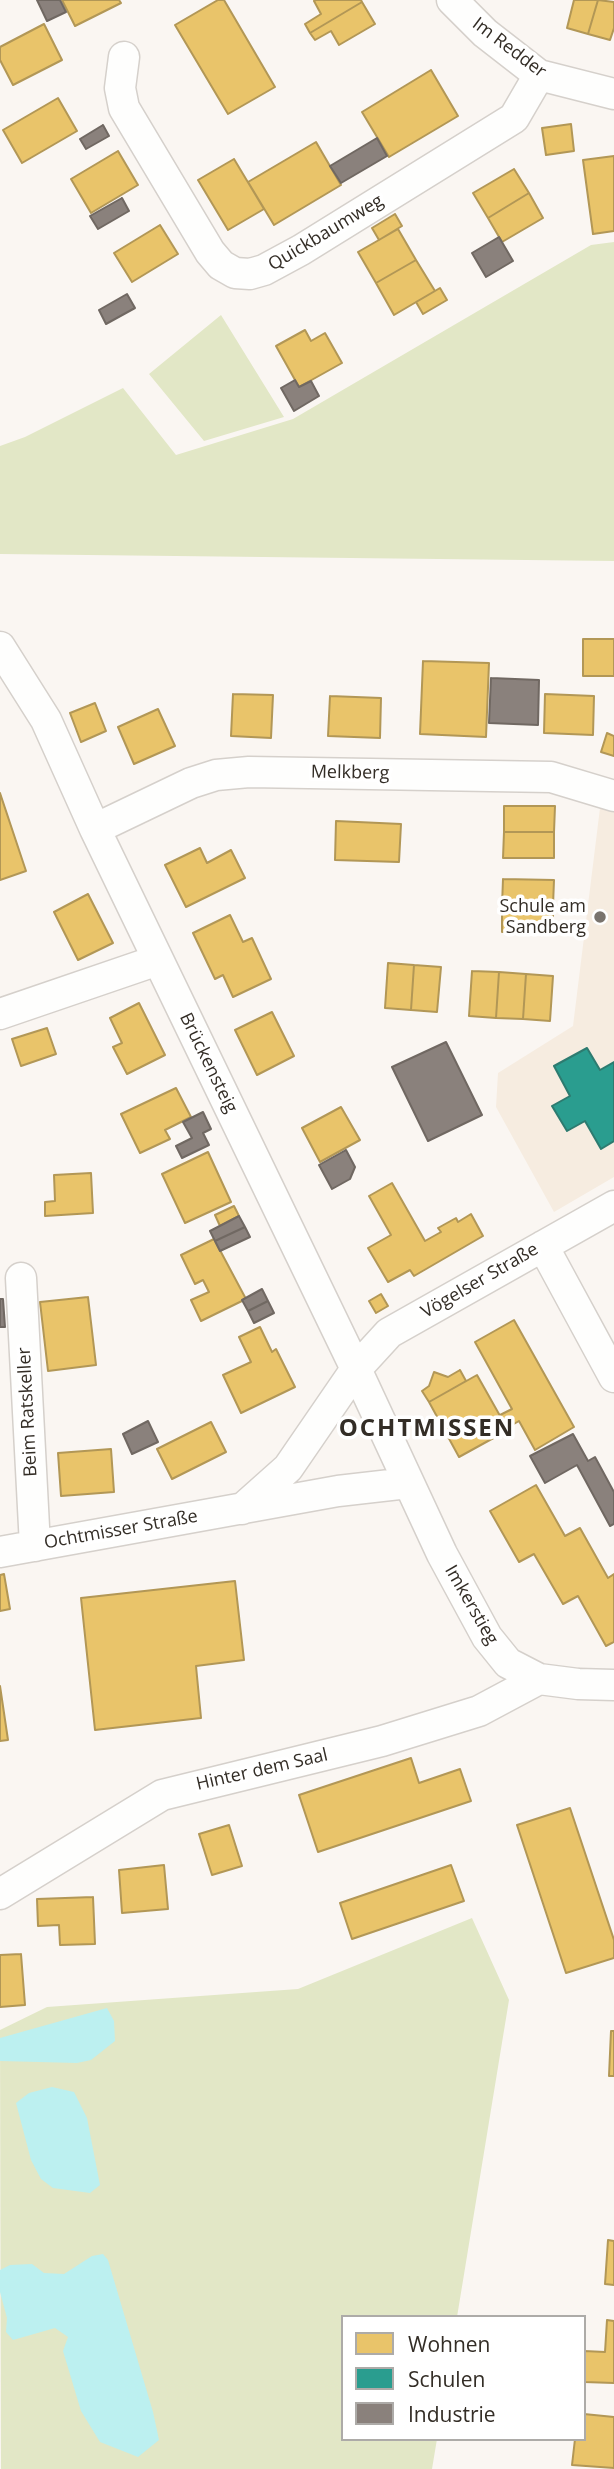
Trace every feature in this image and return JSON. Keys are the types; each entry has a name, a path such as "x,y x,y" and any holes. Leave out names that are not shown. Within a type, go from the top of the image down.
{"street":[{"name":"Im Redder","path":"452,0 485,33 539,75 614,94"},
{"name":"Quickbaumweg","path":"124,57 120,88 128,116 210,252 220,265 235,274 264,270 301,250 514,118 539,75"},
{"name":"Brückensteig","path":"0,647 46,720 94,829 356,1369 408,1483"},
{"name":"Melkberg","path":"94,829 191,783 216,775 248,772 551,777 614,796"},
{"path":"0,1014 158,960"},
{"name":"Vögelser Straße","path":"356,1369 389,1333 614,1206"},
{"path":"543,1246 614,1377"},
{"name":"Beim Ratskeller","path":"22,1278 34,1546"},
{"path":"242,1509 288,1468 356,1369"},
{"name":"Ochtmisser Straße","path":"0,1552 338,1492 408,1483"},
{"name":"Imkerstieg","path":"408,1483 442,1554 487,1637 508,1663 539,1679 614,1685"},
{"name":"Hinter dem Saal","path":"0,1894 162,1796 382,1741 479,1711 539,1679"}],"shaded area":[{"name":"Schule am Sandberg","path":"601,800 614,808 614,1177 554,1212 496,1107 498,1073 573,1026"}],"green space":[{"path":"614,242 614,561 0,554 0,446 25,437 123,388 176,455 293,419 591,245"},
{"path":"221,315 284,417 204,441 149,374"},
{"path":"472,1918 509,2000 457,2315 341,2315 341,2441 437,2441 432,2469 1,2469 0,2030 47,2007 298,1989"}],"water":[{"path":"107,2008 114,2021 115,2041 91,2060 77,2063 0,2061 0,2038"},
{"path":"52,2087 74,2092 87,2118 100,2185 90,2193 53,2188 41,2179 31,2160 16,2103 29,2093"},
{"path":"103,2254 108,2260 159,2440 138,2457 100,2442 81,2411 63,2351 68,2337 55,2328 13,2340 6,2332 7,2318 0,2292 0,2270 10,2265 32,2264 44,2273 64,2274 92,2256"}],"building: Wohnen":[{"path":"62,0 119,0 121,3 75,26"},
{"path":"218,0 224,0 275,87 228,114 175,25"},
{"path":"574,0 598,0 588,34 567,28"},
{"path":"598,0 614,2 614,28 610,40 588,34"},
{"path":"314,1 362,2 310,33 305,24 321,14"},
{"path":"362,2 375,24 339,45 331,31 315,40 310,33"},
{"path":"44,24 62,60 13,85 0,60 0,47"},
{"path":"431,70 458,116 389,157 362,112"},
{"path":"58,98 77,131 22,163 3,130"},
{"path":"571,124 574,151 546,155 542,128"},
{"path":"316,142 341,185 274,225 248,182"},
{"path":"118,151 138,185 91,213 71,179"},
{"path":"614,156 614,231 593,234 583,160"},
{"path":"234,159 264,209 228,230 198,180"},
{"path":"514,169 529,193 488,218 473,193"},
{"path":"529,193 543,218 502,242 488,218"},
{"path":"395,214 402,226 379,240 372,228"},
{"path":"160,225 178,254 132,282 114,253"},
{"path":"398,229 416,260 376,283 358,252"},
{"path":"416,260 435,291 394,315 376,283"},
{"path":"440,288 447,300 423,314 416,302"},
{"path":"305,330 311,341 325,333 342,363 299,387 276,346"},
{"path":"583,639 614,639 614,676 583,676"},
{"path":"423,661 489,663 486,737 420,734"},
{"path":"233,694 273,695 271,738 231,736"},
{"path":"545,694 594,696 593,735 544,733"},
{"path":"330,696 381,698 380,738 328,736"},
{"path":"95,703 106,731 81,742 70,713"},
{"path":"158,709 175,746 134,764 118,727"},
{"path":"607,733 614,736 614,756 601,752"},
{"path":"0,793 26,871 0,880"},
{"path":"504,806 555,806 554,832 504,832"},
{"path":"336,821 401,824 399,862 335,860"},
{"path":"504,832 554,832 554,858 503,858"},
{"path":"200,848 207,863 231,850 245,878 186,907 165,865"},
{"path":"503,879 554,880 553,906 502,906"},
{"path":"88,894 113,943 78,960 54,912"},
{"path":"502,906 553,906 553,932 502,932"},
{"path":"230,915 243,942 252,938 271,979 233,997 223,975 215,979 193,933"},
{"path":"388,963 414,965 411,1010 385,1008"},
{"path":"414,965 441,967 437,1012 411,1010"},
{"path":"472,971 499,972 496,1018 469,1016"},
{"path":"499,972 526,974 523,1019 496,1018"},
{"path":"526,974 553,976 550,1021 523,1019"},
{"path":"139,1003 165,1055 127,1074 113,1047 122,1043 110,1018"},
{"path":"272,1012 294,1056 257,1075 235,1030"},
{"path":"47,1028 56,1054 21,1066 12,1039"},
{"path":"176,1088 191,1117 165,1130 170,1139 140,1153 121,1114"},
{"path":"341,1107 360,1140 320,1162 302,1128"},
{"path":"208,1152 231,1202 185,1223 162,1174"},
{"path":"91,1173 93,1213 45,1216 45,1202 55,1201 54,1175"},
{"path":"392,1183 425,1241 441,1232 438,1228 456,1218 458,1222 471,1214 483,1236 414,1276 410,1270 388,1282 368,1248 391,1235 369,1196"},
{"path":"234,1206 239,1216 220,1226 215,1215"},
{"path":"214,1239 246,1299 201,1321 191,1300 209,1292 203,1280 195,1284 181,1255"},
{"path":"381,1294 388,1306 376,1313 369,1301"},
{"path":"88,1297 96,1365 48,1371 40,1302"},
{"path":"514,1320 574,1427 535,1450 519,1421 507,1428 500,1415 512,1409 475,1342"},
{"path":"260,1327 272,1352 276,1349 295,1387 241,1413 223,1375 251,1362 239,1337"},
{"path":"460,1370 466,1381 429,1402 422,1391 429,1386 434,1372 448,1377"},
{"path":"477,1375 508,1430 459,1457 429,1402"},
{"path":"211,1422 226,1452 172,1479 157,1449"},
{"path":"111,1449 114,1492 61,1496 58,1453"},
{"path":"536,1485 565,1536 580,1528 608,1578 614,1574 614,1642 606,1646 578,1596 563,1604 534,1554 519,1562 490,1511"},
{"path":"4,1574 10,1609 0,1611 0,1575"},
{"path":"235,1581 244,1660 196,1666 201,1718 95,1730 81,1598"},
{"path":"0,1686 8,1740 0,1741"},
{"path":"411,1758 419,1783 460,1769 471,1801 318,1852 299,1795"},
{"path":"570,1808 614,1940 614,1958 566,1973 517,1825"},
{"path":"229,1825 242,1866 212,1875 199,1834"},
{"path":"164,1865 168,1909 122,1913 119,1870"},
{"path":"451,1865 464,1901 352,1939 340,1903"},
{"path":"93,1897 95,1944 60,1945 59,1925 38,1926 37,1899"},
{"path":"21,1954 25,2005 0,2007 0,1955"},
{"path":"611,2031 614,2031 614,2076 609,2076"},
{"path":"608,2240 614,2241 614,2285 605,2284"},
{"path":"607,2320 614,2321 614,2383 586,2382 586,2351 605,2352"},
{"path":"586,2414 614,2417 614,2468 572,2465 575,2441 586,2441"}],"building: Schulen":[{"path":"587,1048 600,1070 614,1062 614,1141 601,1149 585,1121 567,1131 552,1106 570,1096 554,1066"}],"building: Industrie":[{"path":"37,0 60,0 66,12 47,21"},
{"path":"103,125 109,136 86,149 80,139"},
{"path":"377,138 387,156 341,183 330,166"},
{"path":"122,198 129,211 98,229 90,216"},
{"path":"499,237 513,261 486,277 472,253"},
{"path":"127,294 135,308 106,324 99,310"},
{"path":"295,380 299,387 311,381 319,396 294,411 281,388"},
{"path":"491,678 539,680 538,725 489,723"},
{"path":"446,1042 482,1115 428,1141 392,1067"},
{"path":"203,1112 211,1129 203,1133 209,1145 182,1158 176,1146 192,1138 183,1122"},
{"path":"346,1150 355,1167 350,1179 332,1189 319,1165"},
{"path":"239,1216 245,1227 215,1241 210,1231"},
{"path":"245,1227 250,1237 220,1251 215,1241"},
{"path":"262,1289 268,1301 248,1311 242,1300"},
{"path":"0,1299 3,1299 5,1327 0,1327"},
{"path":"268,1301 274,1313 254,1323 248,1311"},
{"path":"148,1421 158,1442 132,1454 123,1434"},
{"path":"573,1434 588,1461 595,1457 614,1492 614,1524 610,1526 577,1465 545,1483 530,1456"}],"place":[{"name":"Schule am Sandberg","path":"600,917"}],"district":[{"name":"OCHTMISSEN","path":"427,1429"}]}
